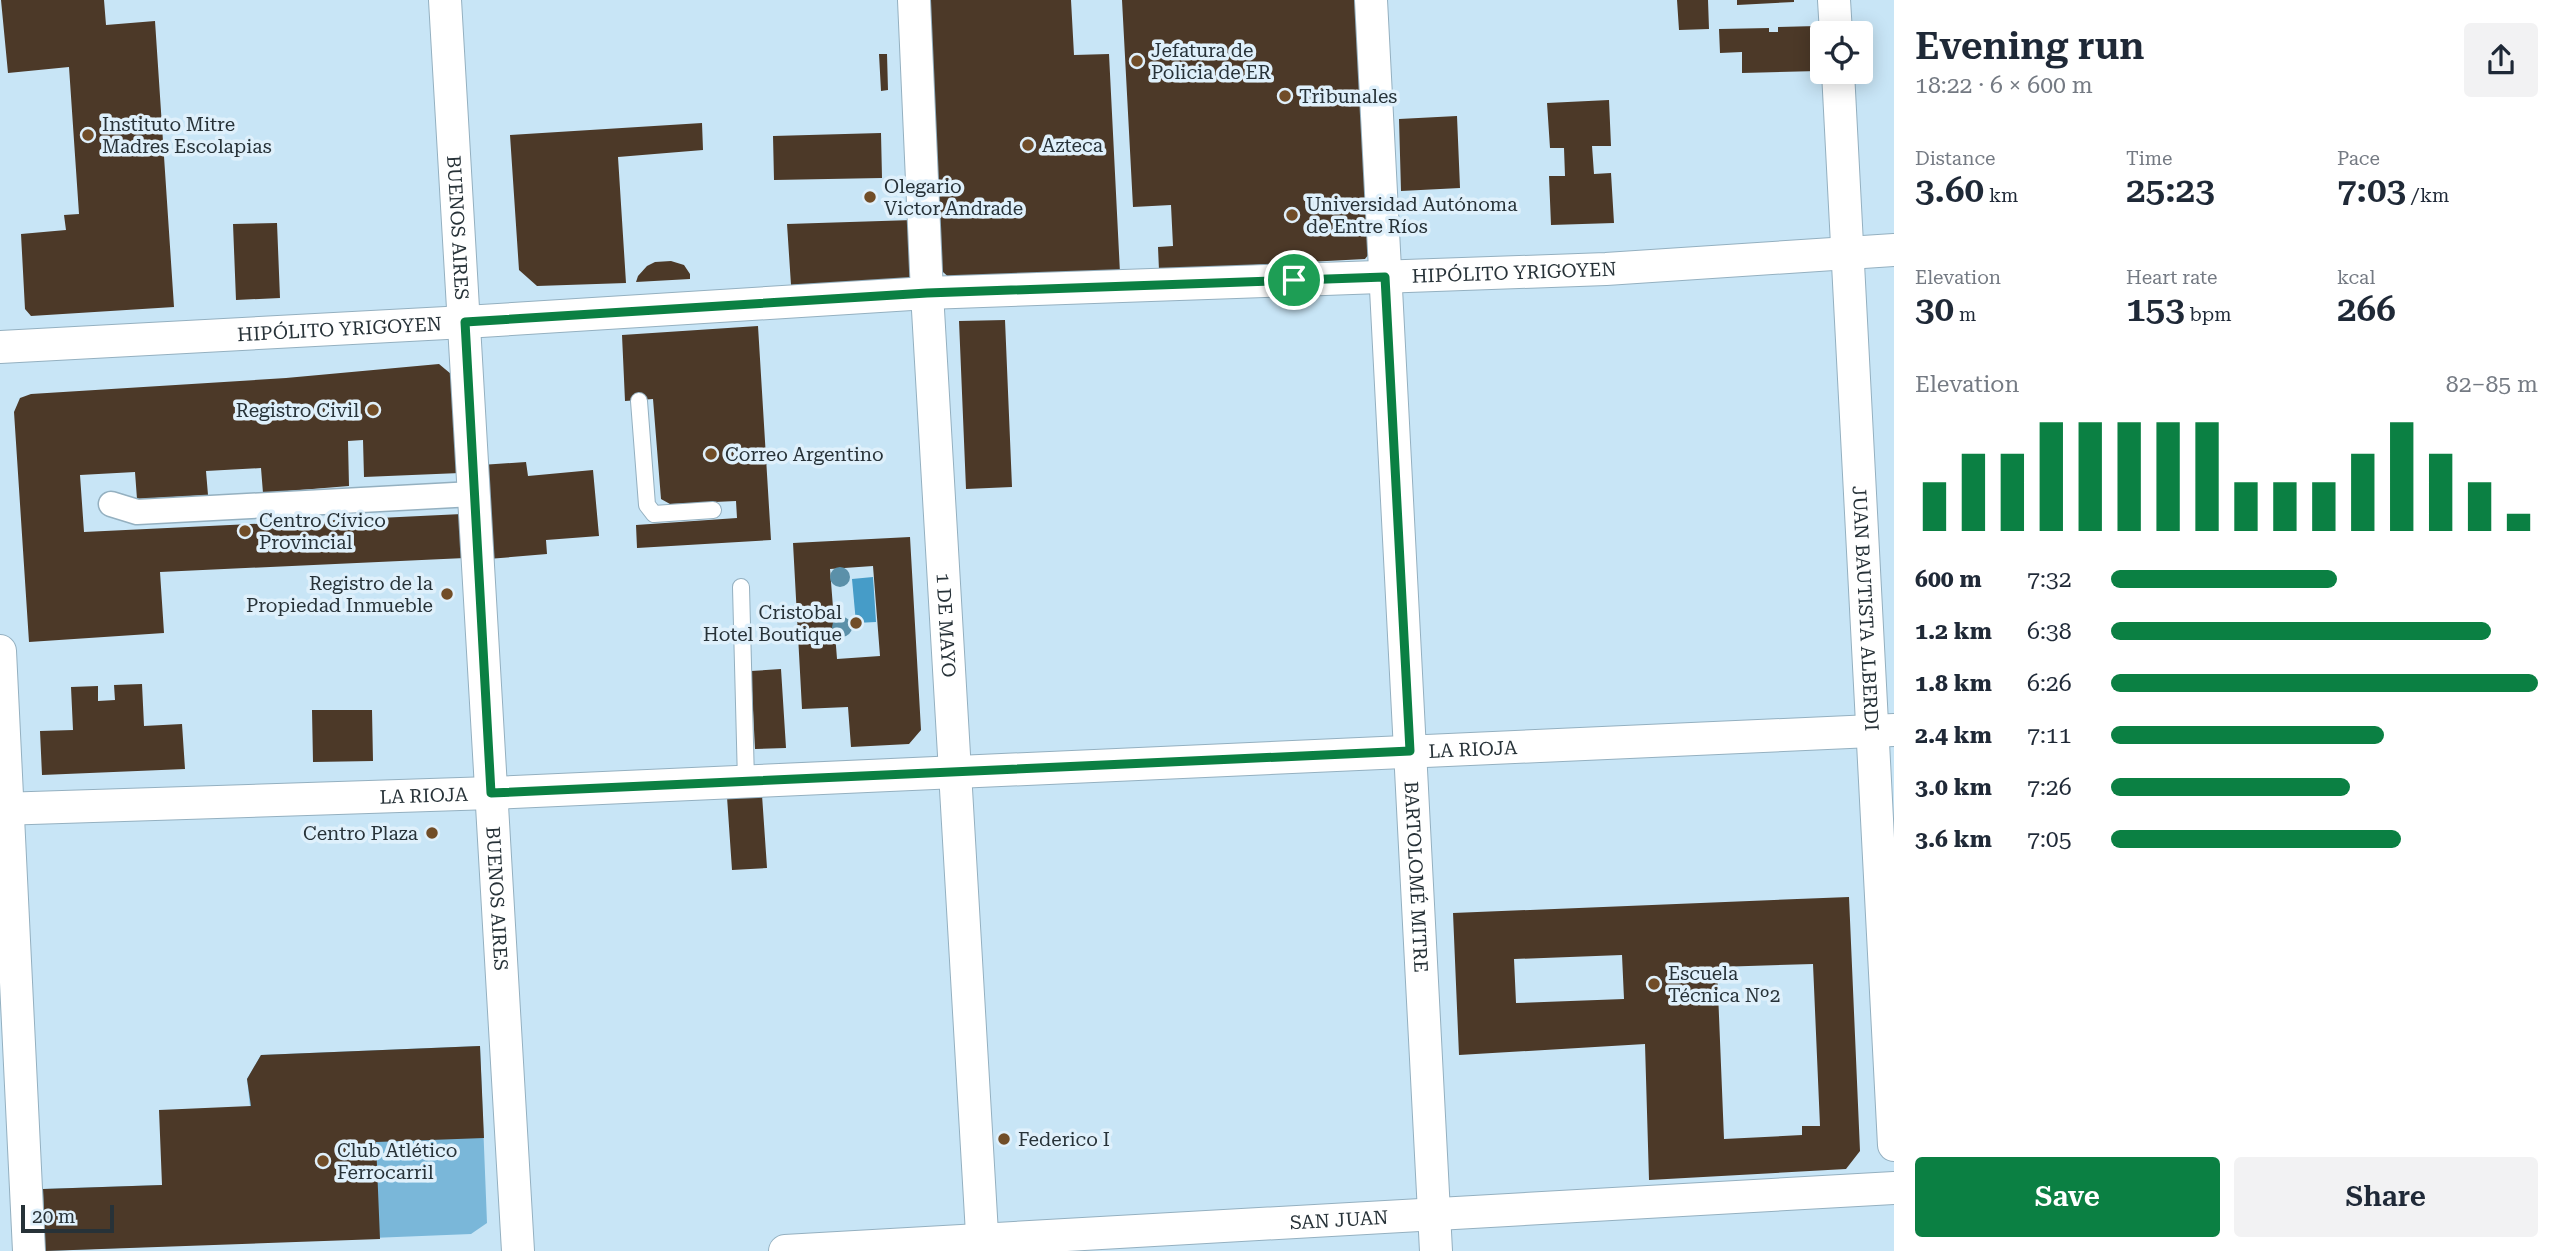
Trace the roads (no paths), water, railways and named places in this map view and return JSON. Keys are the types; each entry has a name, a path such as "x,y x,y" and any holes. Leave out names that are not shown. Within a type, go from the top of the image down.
{"street":[{"name":"BUENOS AIRES","path":"445,0 518,1251"},
{"name":"1 DE MAYO","path":"914,0 927,293 983,1245"},
{"name":"BARTOLOMÉ MITRE","path":"1371,0 1436,1251"},
{"path":"1834,0 1835,21"},
{"name":"JUAN BAUTISTA ALBERDI","path":"1839,84 1848,252 1883,731 1894,1145"},
{"name":"HIPÓLITO YRIGOYEN","path":"0,346 465,322 927,293 1606,269 1894,250"},
{"path":"111,504 138,512 473,494"},
{"path":"0,651 8,947 29,1251"},
{"name":"LA RIOJA","path":"4,809 491,793 1883,731"},
{"name":"SAN JUAN","path":"785,1251 983,1245 1434,1214 1894,1188"}],"lane":[{"path":"639,401 647,505 654,514 713,510"},
{"path":"741,587 746,781"}],"place":[{"name":"Jefatura de Policia de ER","path":"1137,61"},
{"name":"Tribunales","path":"1285,96"},
{"name":"Instituto Mitre Madres Escolapias","path":"88,135"},
{"name":"Azteca","path":"1028,145"},
{"name":"Olegario Victor Andrade","path":"870,197"},
{"name":"Universidad Autónoma de Entre Ríos","path":"1292,215"},
{"name":"Registro Civil","path":"373,410"},
{"name":"Correo Argentino","path":"711,454"},
{"name":"Centro Cívico Provincial","path":"245,531"},
{"name":"Registro de la Propiedad Inmueble","path":"447,594"},
{"name":"Cristobal Hotel Boutique","path":"856,623"},
{"name":"Centro Plaza","path":"432,833"},
{"name":"Escuela Técnica Nº2","path":"1654,984"},
{"name":"Federico I","path":"1004,1139"},
{"name":"Club Atlético Ferrocarril","path":"323,1161"}]}
